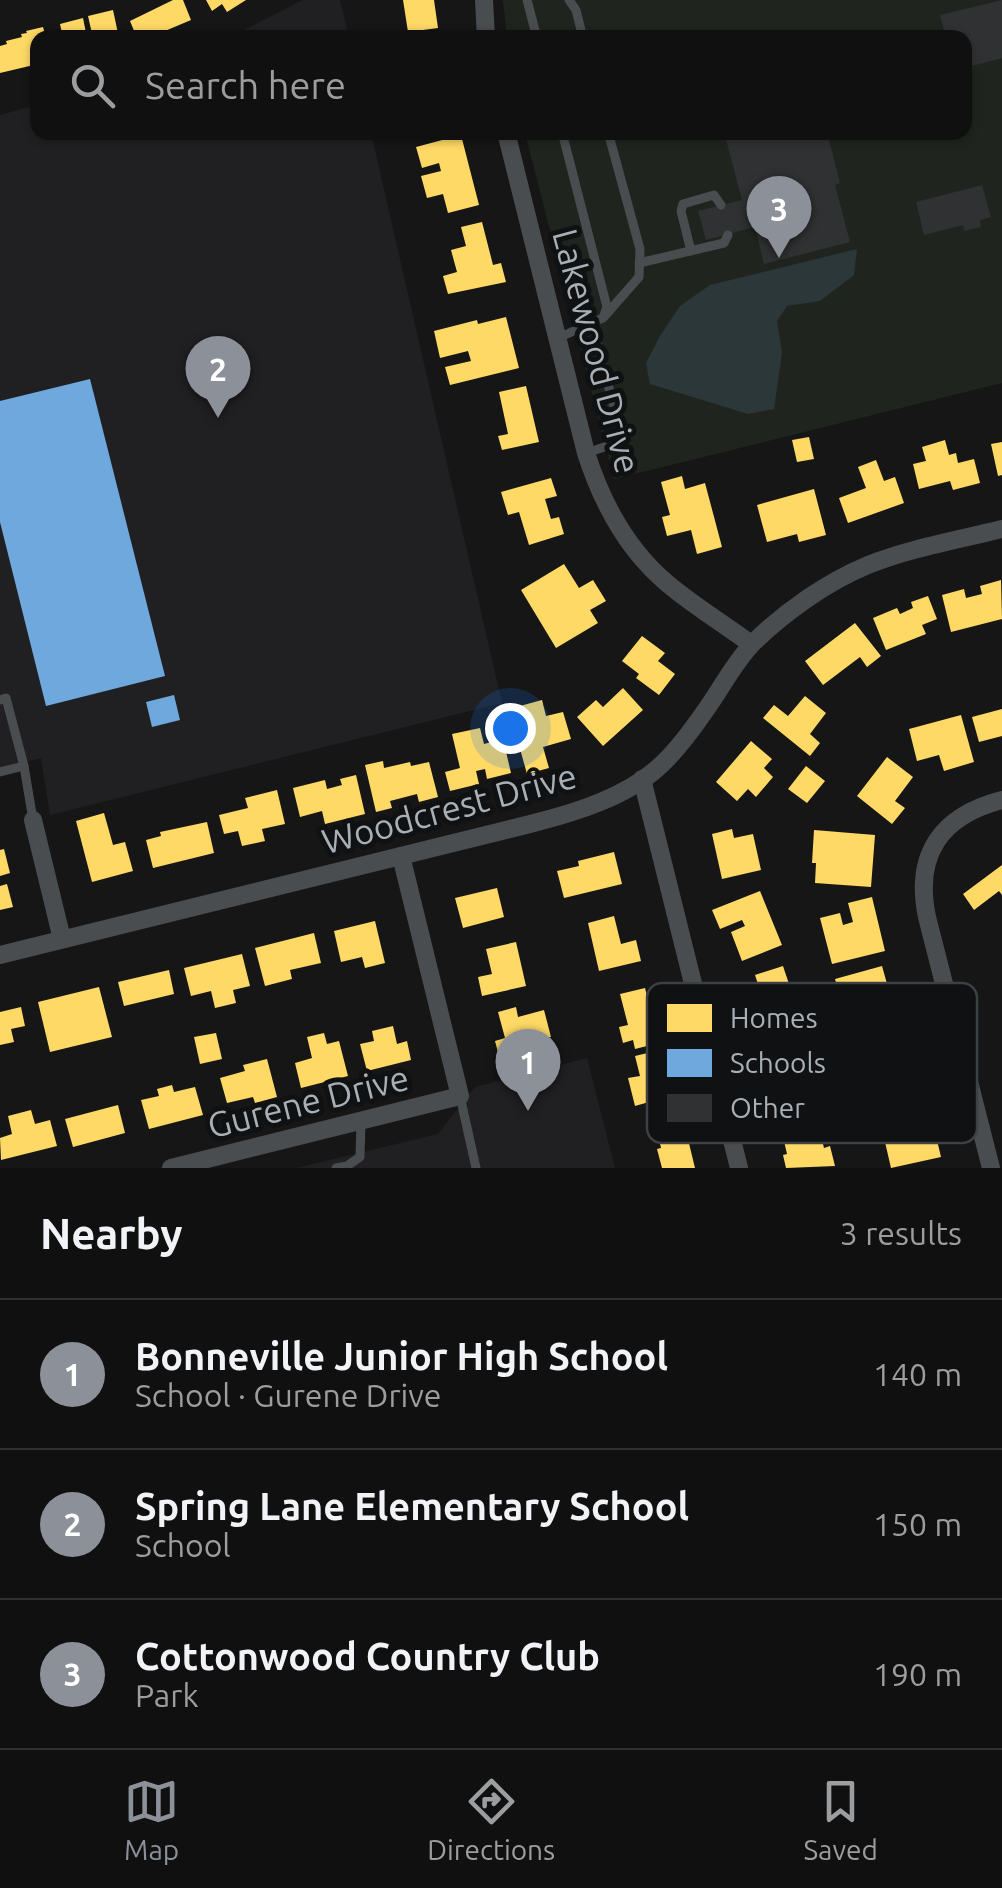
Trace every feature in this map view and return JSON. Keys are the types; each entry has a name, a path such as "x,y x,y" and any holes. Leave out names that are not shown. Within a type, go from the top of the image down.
{"street":[{"path":"484,0 486,30"},
{"name":"Lakewood Drive","path":"508,140 586,453 602,497 624,536 665,582 751,644"},
{"name":"Woodcrest Drive","path":"0,954 565,815 599,802 659,767 684,740 751,644 783,617 870,564 1002,528"},
{"path":"642,780 693,983"},
{"path":"944,983 924,900 924,870 945,830 966,812 1002,800"},
{"path":"33,820 62,939"},
{"path":"400,856 460,1096"},
{"name":"Gurene Drive","path":"171,1168 460,1096"},
{"path":"977,1115 990,1168"},
{"path":"733,1143 739,1168"}],"lane":[{"path":"527,0 535,30"},
{"path":"568,0 576,10 581,30"},
{"path":"564,140 608,307 603,318"},
{"path":"558,338 603,318 639,277 640,249 610,140"},
{"path":"691,251 680,211 683,204 714,196 721,205"},
{"path":"639,263 724,243 728,234"},
{"path":"586,453 623,441 592,324"},
{"path":"0,700 6,698 33,820"},
{"path":"0,772 24,766"},
{"path":"460,1096 476,1168"},
{"path":"336,1168 360,1157 362,1121"}],"shaded area":[{"path":"303,0 340,0 347,30 244,30"},
{"path":"503,0 1002,0 1002,383 614,479 527,140 972,140 972,30 506,30"},
{"path":"30,107 30,140 373,140 502,703 50,815 41,758 0,769 0,115"},
{"path":"857,249 854,275 820,301 787,306 777,321 782,353 774,409 748,414 650,384 646,363 660,336 680,306 710,285"},
{"path":"587,1058 615,1168 296,1168 438,1134 475,1087"}],"building: Homes":[{"path":"173,0 183,0 191,20 167,30 134,30 130,21"},
{"path":"206,0 246,0 227,12 222,4 212,11"},
{"path":"403,0 434,0 438,28 408,30"},
{"path":"113,10 117,30 91,30 88,16"},
{"path":"83,18 85,30 61,30 60,24"},
{"path":"30,30 30,66 0,73 0,46 22,37"},
{"path":"462,140 479,205 448,213 443,194 427,198 421,176 441,171 439,163 422,168 416,147"},
{"path":"482,222 493,265 501,263 506,282 448,294 443,276 457,272 451,250 466,246 461,227"},
{"path":"506,317 519,368 450,385 445,367 471,361 468,351 440,358 434,331"},
{"path":"526,386 539,442 502,450 498,436 508,434 499,392"},
{"path":"809,437 814,459 797,462 792,440"},
{"path":"945,440 949,455 956,453 958,463 974,459 980,483 953,490 950,481 919,489 913,464 926,461 922,447"},
{"path":"1002,442 1002,475 998,476 991,444"},
{"path":"876,460 884,481 895,477 904,503 848,523 839,498 866,488 858,467"},
{"path":"682,476 685,489 705,483 722,547 697,554 691,530 667,536 662,517 670,515 661,482"},
{"path":"551,478 557,496 545,499 551,519 559,517 564,534 529,545 519,512 508,515 501,492"},
{"path":"814,489 826,535 799,542 797,534 767,542 757,505"},
{"path":"564,564 579,588 593,580 606,601 590,610 598,623 556,648 521,590"},
{"path":"1001,580 1002,619 951,632 942,595 964,589 966,598 982,594 980,586"},
{"path":"928,596 937,619 922,625 926,634 886,650 873,618 897,608 900,614 913,608 911,602"},
{"path":"855,623 881,656 867,667 860,657 823,685 805,661"},
{"path":"642,636 665,653 658,661 675,674 659,695 636,678 639,674 622,661"},
{"path":"623,688 643,710 603,746 577,717 596,700 603,707"},
{"path":"805,696 826,713 810,734 820,743 810,756 763,718 774,705 788,716"},
{"path":"542,700 546,716 563,712 571,739 543,747 549,768 527,774 509,709"},
{"path":"1002,709 1002,736 979,742 972,717"},
{"path":"961,715 974,762 944,771 939,755 917,761 909,729"},
{"path":"480,728 484,744 503,739 511,773 487,779 485,769 476,771 479,784 450,791 445,772 460,768 452,734"},
{"path":"751,741 772,759 764,768 773,777 756,797 748,789 737,801 716,782"},
{"path":"887,757 913,777 895,801 905,808 892,824 857,796"},
{"path":"383,761 384,768 429,762 438,797 419,802 417,794 390,801 392,808 376,812 365,765"},
{"path":"806,766 825,781 807,803 788,789"},
{"path":"356,775 365,814 325,824 322,811 300,817 293,788 325,780 327,789 342,785 340,779"},
{"path":"277,790 285,824 262,829 265,841 242,846 238,831 224,834 219,815 248,808 245,798"},
{"path":"104,813 113,845 125,842 133,871 92,882 76,821"},
{"path":"207,822 214,853 153,868 146,840 161,836 160,832"},
{"path":"732,829 734,838 753,834 761,870 722,879 712,834"},
{"path":"814,830 875,835 871,887 815,883"},
{"path":"4,849 10,873 0,876 0,850"},
{"path":"614,852 622,884 564,898 557,871"},
{"path":"1002,865 1002,895 999,891 974,910 963,894"},
{"path":"7,884 13,907 0,910 0,886"},
{"path":"497,888 504,917 463,928 455,898"},
{"path":"760,891 782,945 742,961 731,932 745,926 742,920 720,929 712,910"},
{"path":"872,897 885,951 832,964 820,918 840,913 843,925 853,922 848,903"},
{"path":"614,916 621,944 636,940 641,961 599,971 588,923"},
{"path":"375,921 385,963 365,968 362,957 341,962 334,931"},
{"path":"314,933 321,963 290,970 292,979 265,986 255,948"},
{"path":"516,942 526,986 482,996 478,977 492,974 486,949"},
{"path":"242,954 250,986 233,990 236,1003 215,1008 211,991 191,996 184,968"},
{"path":"783,966 789,983 758,983 755,975"},
{"path":"882,966 887,983 836,983 835,979"},
{"path":"169,970 174,994 124,1006 118,982"},
{"path":"99,987 112,1037 50,1052 38,1002"},
{"path":"645,988 647,1046 635,1049 633,1040 623,1043 619,1027 628,1025 620,994"},
{"path":"21,1007 25,1026 11,1029 14,1042 0,1045 0,1012"},
{"path":"516,1007 518,1017 544,1010 551,1037 516,1045 523,1071 504,1075 495,1041 505,1038 498,1012"},
{"path":"393,1026 397,1044 407,1041 411,1060 367,1071 360,1044 374,1041 372,1031"},
{"path":"216,1033 222,1059 200,1064 194,1037"},
{"path":"324,1033 327,1044 339,1041 348,1076 301,1088 295,1063 312,1058 307,1037"},
{"path":"647,1053 647,1103 635,1106 628,1078 640,1076 635,1056"},
{"path":"267,1059 277,1097 255,1103 253,1097 227,1103 220,1078 245,1071 243,1065"},
{"path":"172,1085 174,1092 195,1087 203,1115 149,1129 141,1100 159,1096 157,1089"},
{"path":"118,1105 125,1133 73,1147 65,1119"},
{"path":"31,1110 35,1124 50,1120 57,1146 1,1160 0,1138 12,1134 8,1116"},
{"path":"660,1143 689,1143 695,1168 662,1168 657,1149 661,1148"},
{"path":"784,1143 823,1143 824,1148 830,1146 835,1166 786,1168 783,1155 787,1154"},
{"path":"885,1143 938,1143 941,1157 891,1168"}],"building: Schools":[{"path":"90,379 165,676 46,706 0,522 0,401"},
{"path":"174,695 180,720 152,727 146,702"}],"building: Other":[{"path":"1002,0 1002,58 972,66 972,30 944,30 940,15"},
{"path":"726,140 829,140 840,183 835,185 850,242 764,264 755,227 706,240 698,211 742,200"},
{"path":"982,185 991,217 980,220 981,227 964,231 963,225 924,235 916,202"}],"place":[{"name":"Cottonwood Country Club","path":"779,258"},
{"name":"Spring Lane Elementary School","path":"218,418"},
{"name":"Bonneville Junior High School","path":"528,1111"}]}
